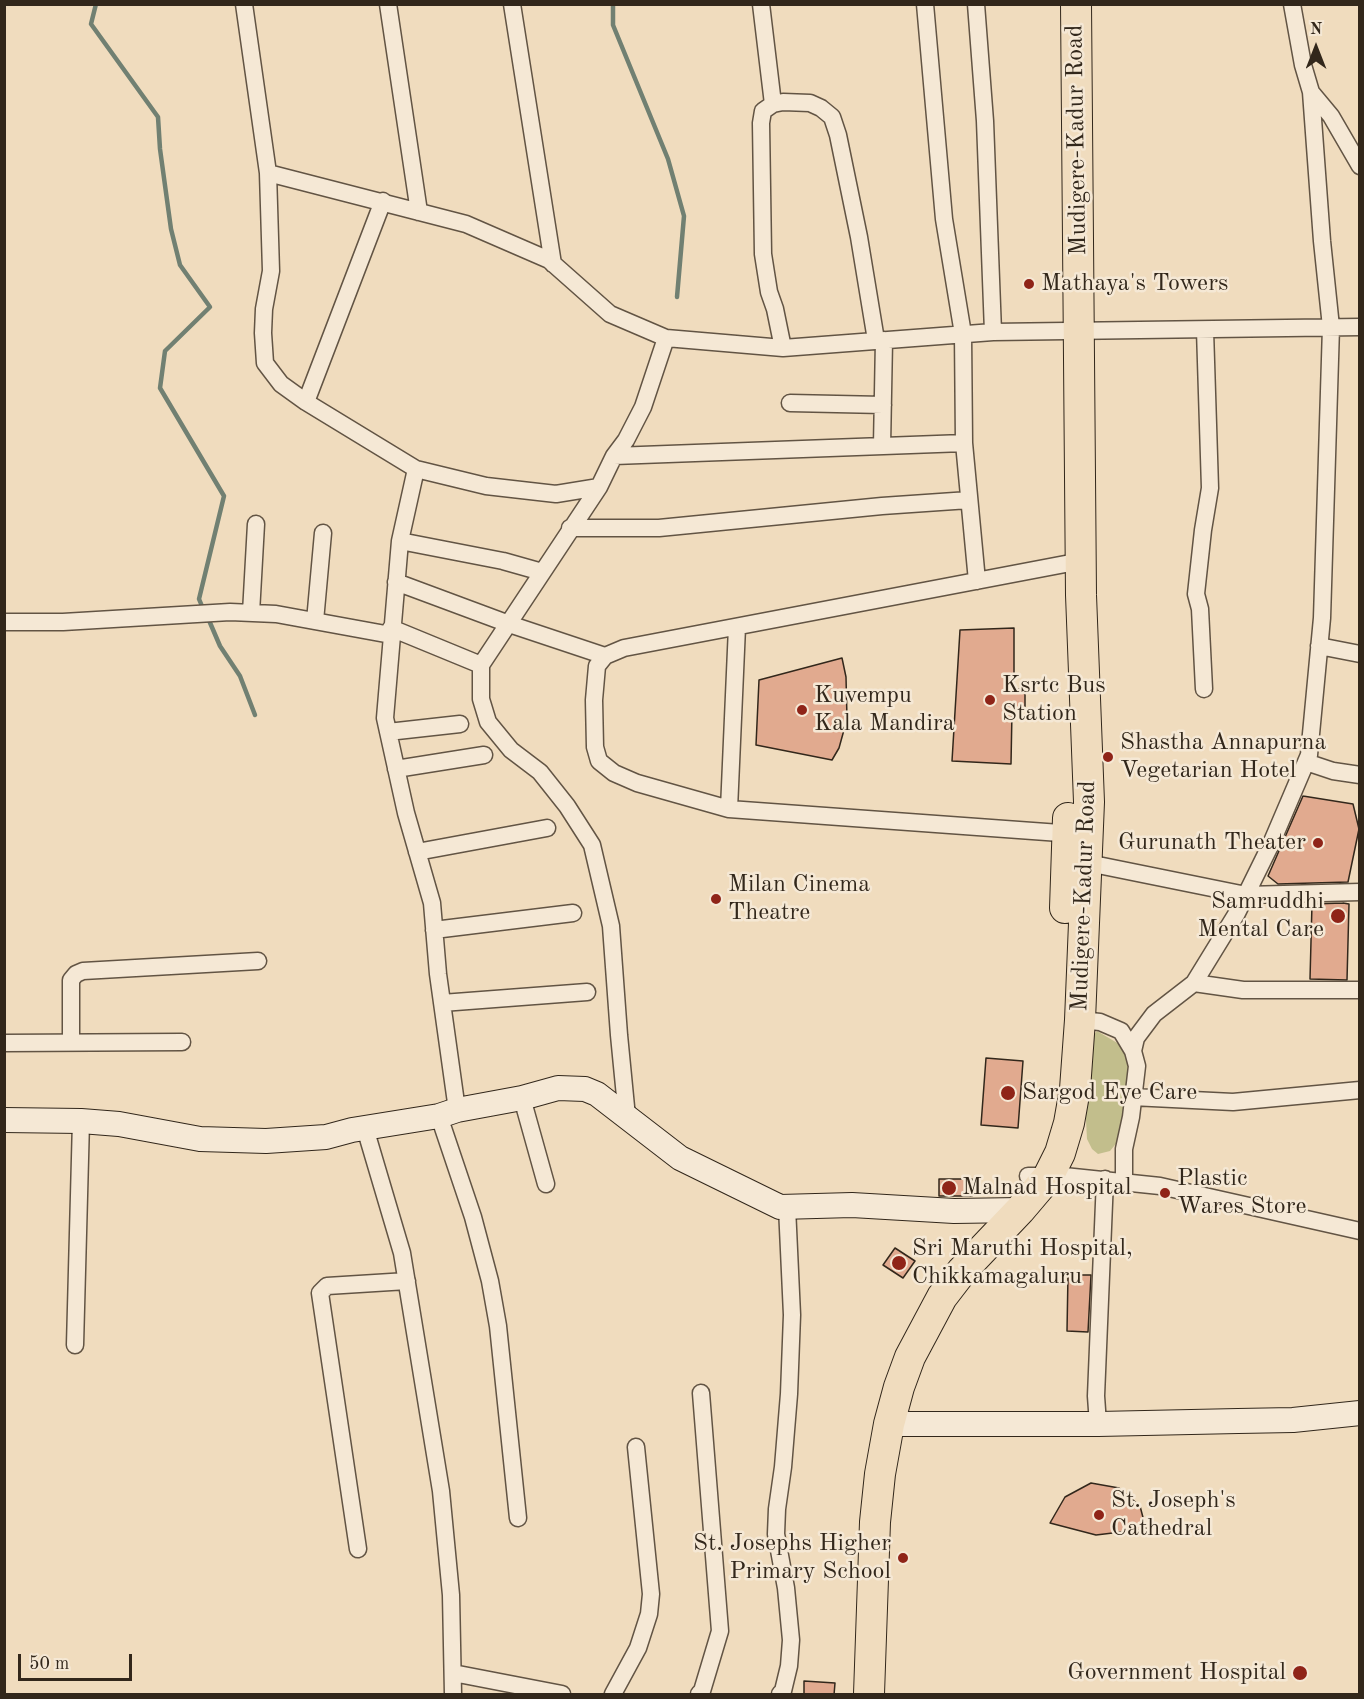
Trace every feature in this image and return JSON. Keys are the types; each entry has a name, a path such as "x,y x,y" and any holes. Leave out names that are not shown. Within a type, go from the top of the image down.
{"highway":[{"name":"Mudigere-Kadur Road","path":"1058,4 1071,331"},
{"name":"Mudigere-Kadur Road","path":"1038,1177 1057,1090 1081,844 1089,802 1072,563 1071,331 1076,4"},
{"name":"Mudigere-Kadur Road","path":"868,1695 875,1522 880,1474 889,1424 910,1357 942,1297 1038,1177 1060,1153 1069,1123 1075,1089 1080,1020 1081,844"},
{"name":"Mudigere-Kadur Road","path":"852,1695 859,1542 867,1450 888,1368 914,1315 959,1255 1012,1210"}],"street":[{"path":"244,4 268,173 271,271 264,309 265,363 281,384 306,402 416,469 486,486 556,494 599,487"},
{"path":"388,4 420,212"},
{"path":"512,4 553,264"},
{"path":"761,4 773,104"},
{"path":"925,4 944,219 963,334 964,443 977,581"},
{"path":"976,4 985,121 993,332"},
{"path":"1133,1051 1136,1038 1154,1014 1194,983 1237,913 1309,755 1319,646 1331,327 1311,92 1303,64 1292,4"},
{"path":"1311,92 1330,116 1359,166"},
{"path":"783,348 769,292 763,254 761,123 763,111 773,104 810,103 832,117 860,237 880,340 882,446"},
{"path":"268,173 466,224 549,260 610,314 666,338 783,348 993,332 1359,327"},
{"path":"306,402 383,201"},
{"path":"1204,689 1200,609 1196,594 1209,488 1205,330"},
{"path":"627,1117 611,926 592,845 567,806 540,772 511,750 488,722 481,699 482,665 599,487 614,456 626,440 643,407 666,338"},
{"path":"790,403 883,405"},
{"path":"614,456 964,443"},
{"path":"416,469 400,541 385,718 417,852 432,903 442,1003 448,1113 490,1281 498,1326 518,1518"},
{"path":"570,528 659,528 882,506 969,500"},
{"path":"251,613 256,524"},
{"path":"315,621 323,533"},
{"path":"400,541 503,561 542,572"},
{"path":"1072,563 624,648 605,656 597,666 594,700 595,747 599,761 614,773 637,783 729,809 1081,844 1246,895 1359,892"},
{"path":"396,582 509,624 605,656"},
{"path":"4,622 63,622 216,613 276,614 391,631 482,665"},
{"path":"729,809 737,627"},
{"path":"1319,646 1359,654"},
{"path":"388,732 460,724"},
{"path":"396,769 484,755"},
{"path":"1306,762 1333,771 1359,775"},
{"path":"417,852 548,828"},
{"path":"434,930 573,913"},
{"path":"71,1042 71,980 82,971 258,961"},
{"path":"1194,983 1243,990 1359,990"},
{"path":"442,1003 587,992"},
{"path":"1080,1020 1100,1022 1121,1031 1133,1051 1137,1066 1124,1149 1124,1182"},
{"path":"4,1043 182,1042"},
{"path":"4,1120 119,1124 200,1139 266,1141 326,1137 522,1098 558,1088 585,1089 597,1094 680,1158 780,1207 852,1205 954,1211 1012,1210"},
{"path":"1132,1098 1233,1102 1359,1090"},
{"path":"522,1098 546,1184"},
{"path":"75,1346 81,1121"},
{"path":"365,1128 402,1253 441,1491 451,1595 453,1695"},
{"path":"1038,1177 1065,1176 1160,1186 1359,1231"},
{"path":"1098,1424 1096,1396 1105,1179"},
{"path":"780,1695 789,1666 791,1640 786,1588 776,1534 790,1383 792,1315 787,1207"},
{"path":"358,1549 320,1293 327,1286 407,1281"},
{"path":"699,1695 720,1630 701,1393"},
{"path":"889,1424 1098,1424 1293,1420 1359,1413"},
{"path":"613,1695 638,1648 650,1614 651,1594 636,1447"},
{"path":"453,1673 562,1695"}],"shaded area":[{"path":"1097,1031 1119,1044 1126,1053 1129,1063 1129,1079 1119,1140 1110,1151 1098,1154 1092,1149 1087,1139 1086,1120 1086,1093 1093,1036"}],"building":[{"name":"Ksrtc Bus Station","path":"1014,628 1014,689 1025,689 1025,711 1012,711 1011,764 952,761 960,630"},
{"name":"Kuvempu Kala Mandira","path":"842,658 846,677 847,719 839,748 832,760 756,745 759,680"},
{"path":"1303,796 1353,804 1359,829 1348,882 1278,884 1268,876"},
{"path":"1312,904 1349,904 1347,980 1310,979"},
{"path":"986,1058 1023,1061 1018,1128 981,1125"},
{"path":"939,1179 972,1179 972,1196 939,1196"},
{"name":"Sri Maruthi Hospital, Chikkamagaluru","path":"895,1248 915,1261 903,1278 883,1265"},
{"path":"1068,1275 1091,1275 1088,1332 1067,1331"},
{"name":"St. Joseph's Cathedral","path":"1091,1483 1119,1488 1140,1506 1146,1529 1096,1535 1050,1523 1065,1497"},
{"path":"804,1681 835,1683 834,1695 804,1695"}],"waterway":[{"path":"96,4 91,24 158,117 171,229 180,265 210,307 165,351 160,388 224,496 199,599 204,611"},
{"path":"613,4 613,25 668,159 684,216 677,297"},
{"path":"208,618 220,646 240,676 255,715"}],"place":[{"name":"Mathaya's Towers","path":"1029,284"},
{"name":"Ksrtc Bus Station","path":"990,700"},
{"name":"Kuvempu Kala Mandira","path":"802,710"},
{"name":"Shastha Annapurna Vegetarian Hotel","path":"1108,757"},
{"name":"Gurunath Theater","path":"1318,843"},
{"name":"Milan Cinema Theatre","path":"716,899"},
{"name":"Samruddhi Mental Care","path":"1338,916"},
{"name":"Sargod Eye Care","path":"1008,1093"},
{"name":"Malnad Hospital","path":"949,1188"},
{"name":"Plastic Wares Store","path":"1165,1193"},
{"name":"Sri Maruthi Hospital, Chikkamagaluru","path":"899,1263"},
{"name":"St. Joseph's Cathedral","path":"1099,1515"},
{"name":"St. Josephs Higher Primary School","path":"903,1558"},
{"name":"Government Hospital","path":"1300,1673"}]}
